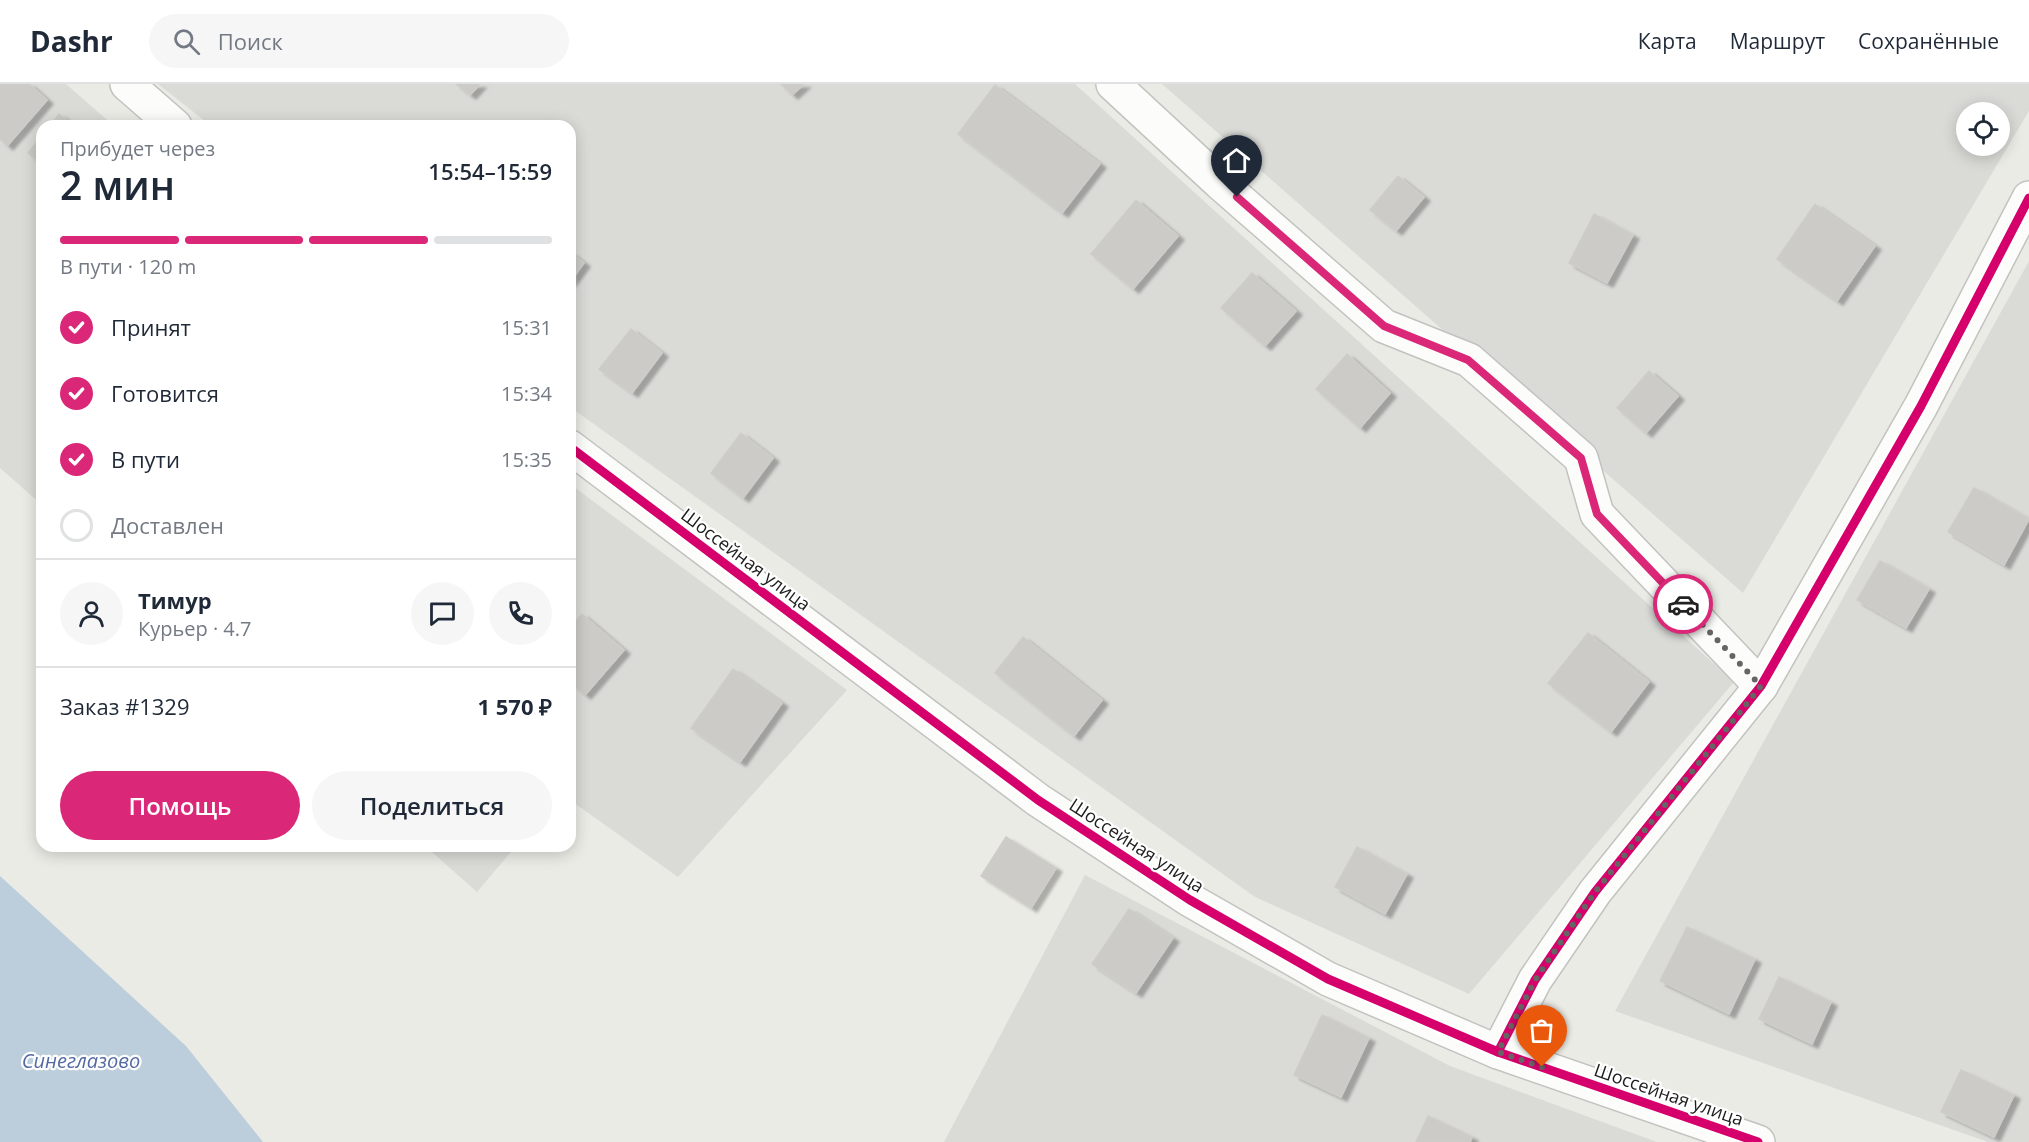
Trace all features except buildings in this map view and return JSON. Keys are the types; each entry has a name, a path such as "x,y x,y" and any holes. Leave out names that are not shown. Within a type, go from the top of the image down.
{"street":[{"path":"127,84 168,120"},
{"path":"1113,84 1220,183 1384,326 1468,360 1581,458 1597,514 1761,686"},
{"path":"1498,1052 1535,980 1595,892 1761,686 1921,406 2029,198"},
{"name":"Шоссейная улица","path":"576,452 1038,800 1190,900 1328,979 1498,1052 1758,1142"}],"shaded area":[{"path":"0,84 66,84 107,120 36,120 36,500 0,468"},
{"path":"158,84 1075,84 1734,682 1469,994 1255,897 576,411 576,120 203,120"},
{"path":"1162,84 2029,84 2029,111 2010,143 2010,102 1956,102 1956,156 2002,156 1743,593"},
{"path":"2029,261 2029,1142 1988,1142 1615,1011"},
{"path":"576,488 847,690 678,877 576,804"},
{"path":"432,852 511,852 477,892"},
{"path":"1085,875 1450,1066 1657,1142 944,1142"}],"water":[{"name":"Синеглазово","path":"0,876 186,1046 263,1142 0,1142"}],"cycle path":[{"path":"1498,1052 1535,980 1595,892 1761,686 1921,406 2029,198"},
{"path":"576,452 1038,800 1190,900 1328,979 1498,1052 1758,1142"}],"way so far":[{"path":"1542,1067 1498,1052 1535,980 1595,892 1761,686 1683,604"}],"route":[{"path":"1237,197 1384,326 1468,360 1581,458 1597,514 1683,604"}]}
